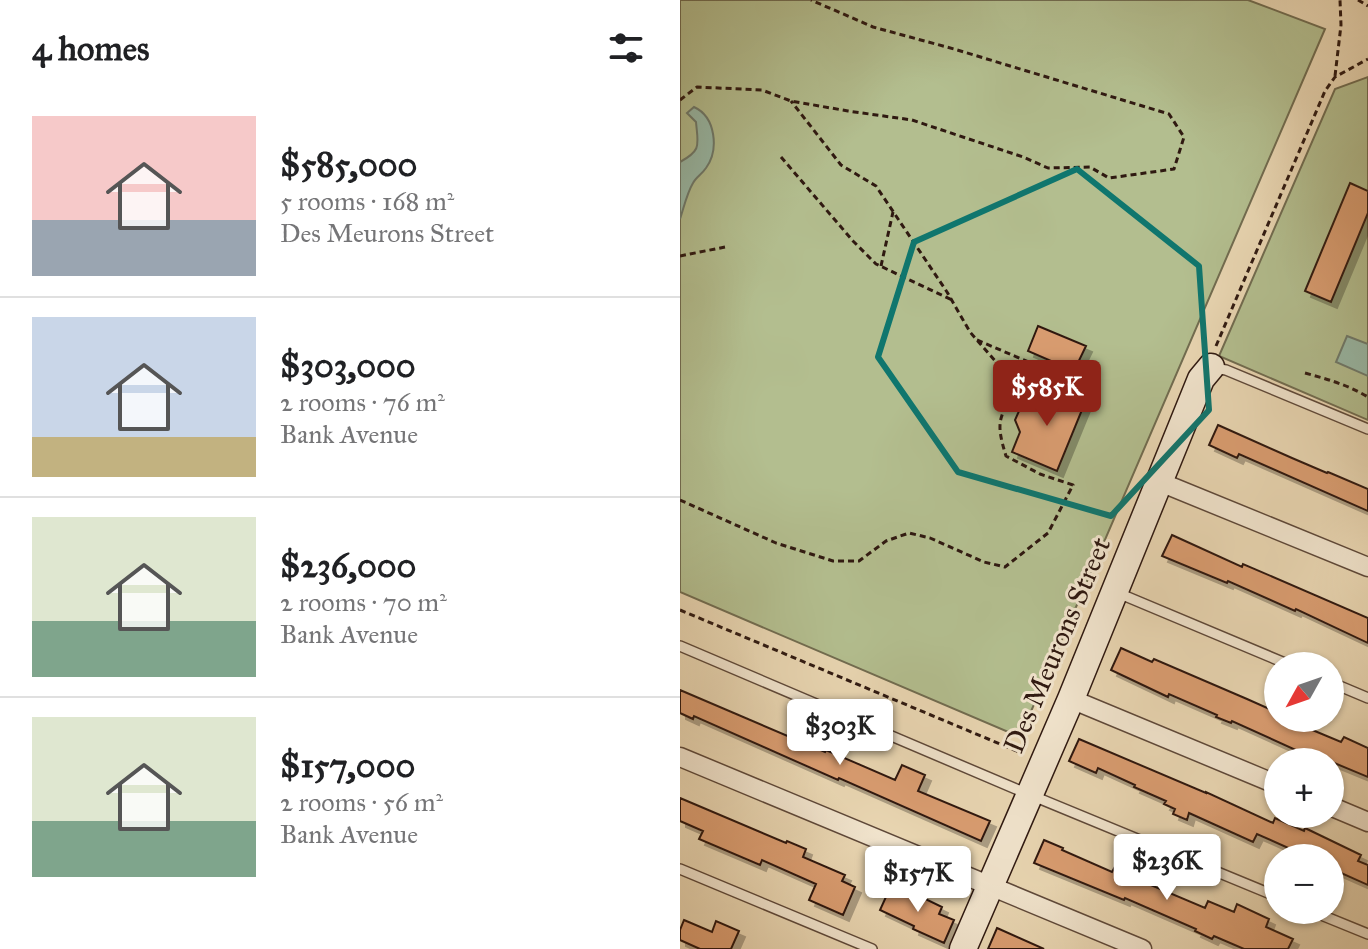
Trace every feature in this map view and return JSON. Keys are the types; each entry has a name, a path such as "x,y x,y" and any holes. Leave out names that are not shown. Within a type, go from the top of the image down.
{"street":[{"name":"Des Meurons Street","path":"963,949 1071,699 1201,379 1211,367"},
{"path":"1160,482 1368,567"},
{"path":"1071,699 1264,779"},
{"path":"680,757 1142,949"},
{"path":"1344,812 1368,822"}],"lane":[{"path":"1211,367 1226,370 1368,429"},
{"path":"1115,592 1264,654"},
{"path":"680,646 1264,891"},
{"path":"1344,688 1368,698"},
{"path":"680,869 872,949"},
{"path":"1343,924 1368,934"}],"path":[{"path":"811,0 873,27 1169,114 1184,137 1174,169"},
{"path":"1335,77 1341,25 1340,0"},
{"path":"1358,0 1368,6"},
{"path":"1211,367 1212,356 1325,91 1335,77 1368,59"},
{"path":"680,100 697,87 762,90 791,101 912,120 1048,168 1090,167 1109,178 1174,169 1180,172"},
{"path":"680,500 776,543 833,561 859,561 886,541 909,533 1005,567 1048,533 1073,485 1040,474 1006,456 1000,438 1000,417 1015,390 1003,370 970,332 876,186 841,165 791,101"},
{"path":"781,157 876,264 952,300"},
{"path":"881,266 893,212"},
{"path":"680,256 725,247"},
{"path":"976,339 1073,381 1097,381"},
{"path":"1305,373 1355,389 1368,397"},
{"path":"680,610 1042,762"}],"highlighted area":[{"path":"1077,169 1199,266 1209,410 1111,516 958,472 878,357 914,242"}],"shaded area":[{"path":"680,0 1248,0 1325,29 1020,737 680,592"},
{"path":"1368,77 1368,420 1219,356 1335,89"},
{"path":"694,107 711,126 713,152 706,168 691,187 680,219 680,162 692,154 698,142 696,122 687,113"},
{"path":"1347,336 1368,344 1368,376 1336,362"}],"building":[{"path":"1350,183 1368,191 1368,213 1331,302 1305,291"},
{"path":"1038,326 1086,346 1074,371 1028,351"},
{"path":"1039,386 1084,405 1057,471 1012,452 1020,432 1015,420 1019,411 1030,408"},
{"path":"1218,425 1368,489 1368,511 1239,454 1237,458 1209,445"},
{"path":"1172,535 1368,618 1368,643 1296,609 1162,556"},
{"path":"1121,648 1264,707 1264,732 1317,732 1341,742 1344,737 1368,748 1368,777 1344,767 1344,748 1291,748 1111,670"},
{"path":"680,690 895,780 902,765 925,775 918,791 990,821 981,841 694,716 693,719 680,713"},
{"path":"1079,739 1264,819 1264,828 1297,828 1304,831 1305,828 1338,844 1279,844 1257,834 1253,842 1189,813 1187,820 1173,814 1175,809 1164,804 1166,801 1135,785 1098,768 1096,773 1069,761"},
{"path":"680,798 806,849 803,857 845,875 842,881 855,887 843,915 809,900 816,884 762,860 760,865 699,839 703,831 680,821"},
{"path":"1044,840 1112,872 1117,863 1136,871 1134,878 1205,908 1208,901 1234,912 1237,904 1264,917 1266,927 1293,939 1288,949 1244,949 1214,936 1212,939 1125,898 1034,863"},
{"path":"1344,847 1361,855 1358,861 1368,865 1368,885 1344,874"},
{"path":"890,888 901,893 903,888 942,907 939,914 954,920 944,943 880,910"},
{"path":"684,920 712,932 716,921 739,931 731,949 700,949 680,940"},
{"path":"997,928 1044,949 988,949"}]}
